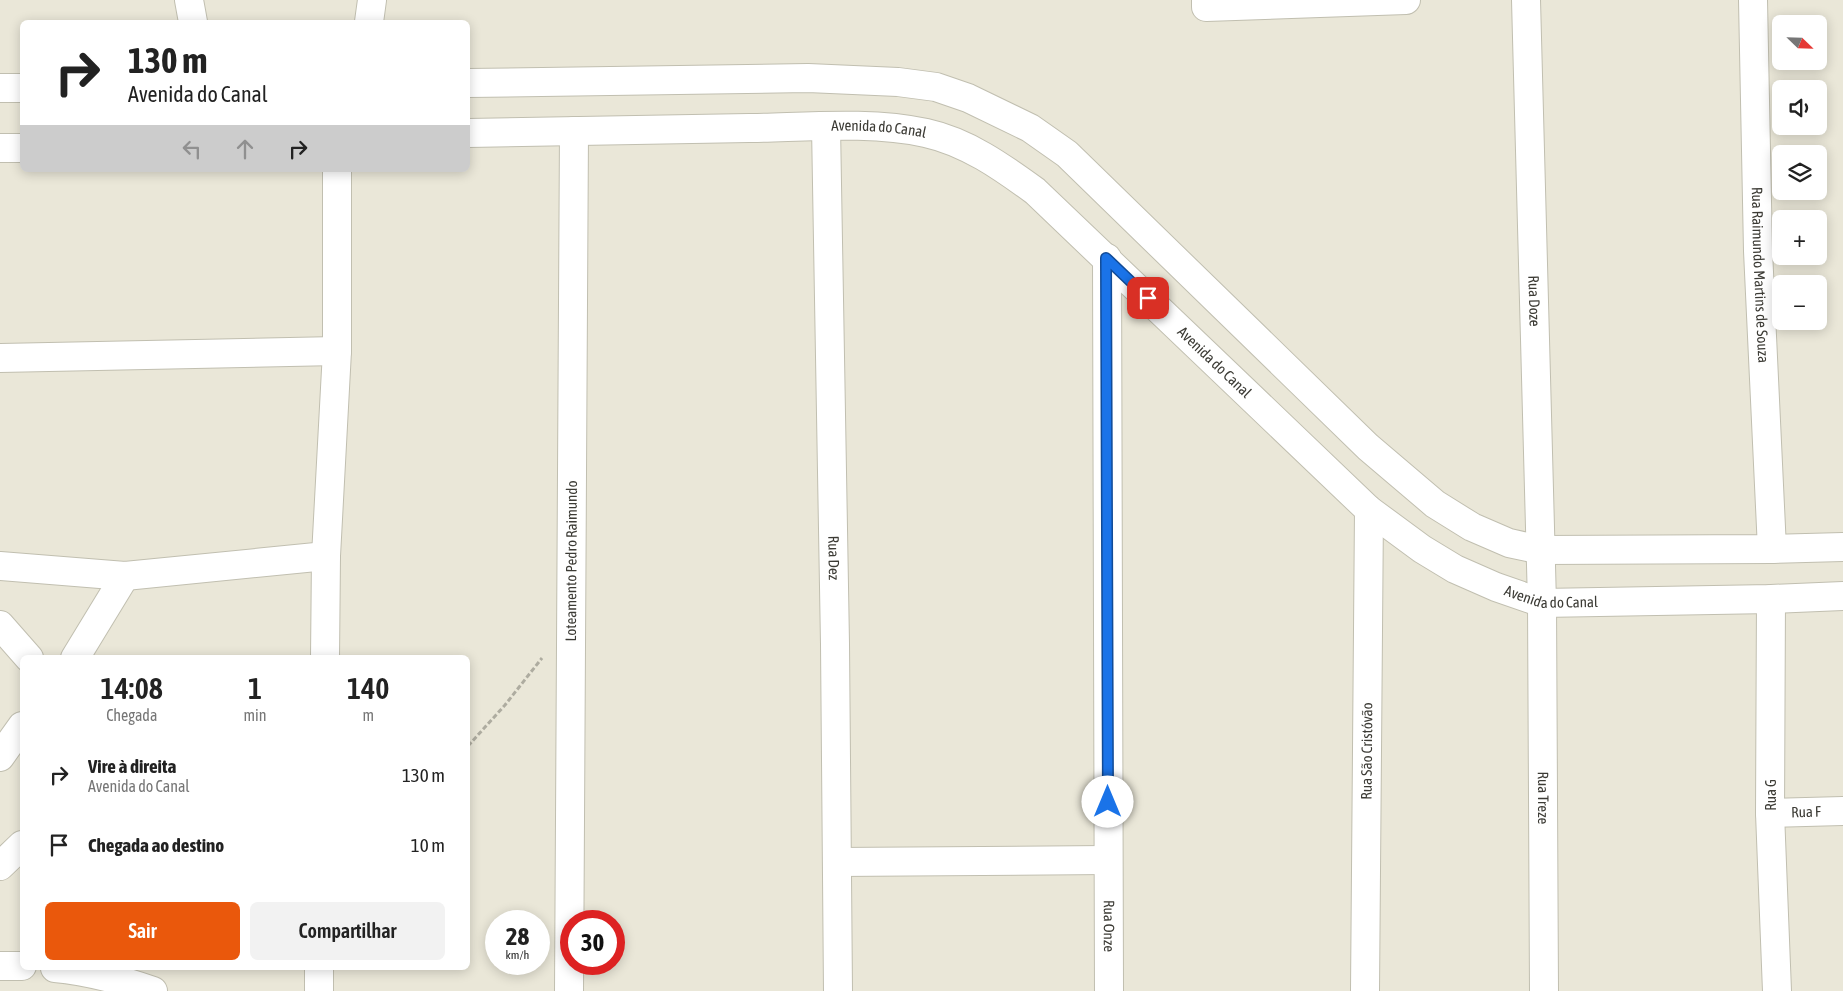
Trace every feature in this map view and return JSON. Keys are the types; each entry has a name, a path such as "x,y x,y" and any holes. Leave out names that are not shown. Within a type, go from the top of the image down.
{"street":[{"path":"189,0 193,20"},
{"path":"369,20 372,0"},
{"path":"1206,3 1406,0"},
{"name":"Rua Doze","path":"1526,0 1542,603"},
{"name":"Rua Raimundo Martins de Souza","path":"1753,0 1758,252 1772,549"},
{"path":"470,83 808,78 898,82 936,87 968,98 1030,128 1067,154 1368,447 1436,504 1472,527 1509,543 1541,550 1843,547"},
{"path":"0,88 20,88"},
{"name":"Avenida do Canal","path":"470,133 826,126 889,127 927,133 958,143 998,164 1035,191 1370,510 1422,550 1455,568 1496,587 1542,603 1843,596"},
{"name":"Rua Dez","path":"826,126 838,991"},
{"name":"Loteamento Pedro Raimundo","path":"570,991 574,131"},
{"path":"0,148 20,148"},
{"path":"325,655 326,556 337,351 337,172"},
{"path":"837,862 1108,860 1106,258"},
{"path":"0,358 337,351"},
{"name":"Rua São Cristóvão","path":"1365,991 1370,510"},
{"path":"0,566 126,576 326,556"},
{"path":"77,655 126,576"},
{"name":"Rua G","path":"1771,599 1770,813 1776,991"},
{"name":"Rua Treze","path":"1542,603 1544,991"},
{"path":"0,625 25,655"},
{"path":"0,756 20,729"},
{"name":"Rua F","path":"1770,813 1843,811"},
{"path":"0,866 20,847"},
{"name":"Rua Onze","path":"1108,860 1109,991"},
{"path":"0,966 20,966"},
{"path":"76,970 118,979 153,991"},
{"path":"319,970 319,991"}],"path":[{"path":"470,744 505,705 544,654"}],"route":[{"path":"1108,802 1106,258 1148,298"}]}
